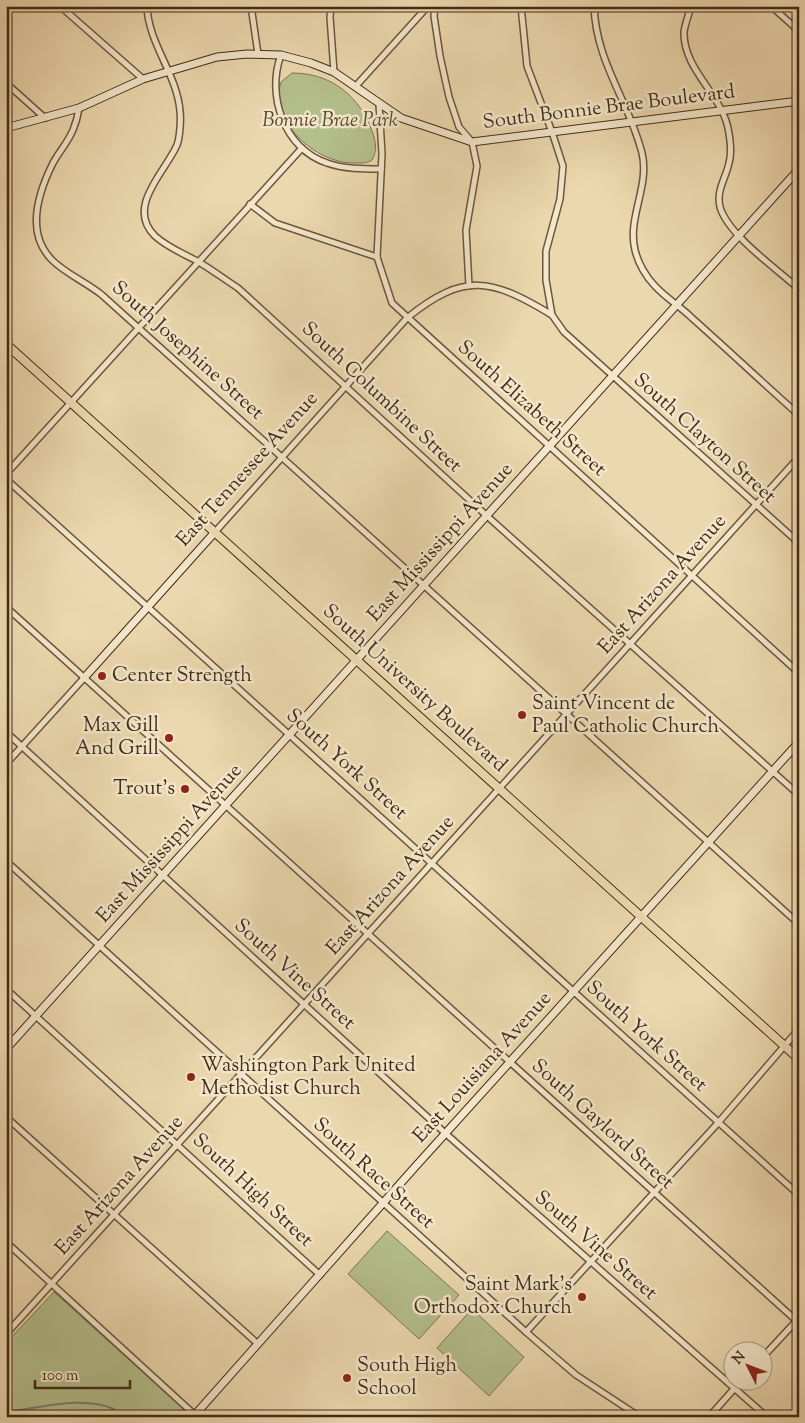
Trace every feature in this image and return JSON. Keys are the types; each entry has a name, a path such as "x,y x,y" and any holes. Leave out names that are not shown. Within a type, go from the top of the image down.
{"main road":[{"name":"South University Boulevard","path":"6,344 358,659 799,1059"}],"street":[{"path":"60,6 143,79"},
{"name":"South Columbine Street","path":"147,6 148,18 156,45 170,72 180,110 178,143 147,194 144,214 152,234 166,246 197,261 238,288 487,516 799,794"},
{"path":"251,6 258,54"},
{"path":"331,6 334,72"},
{"path":"355,87 428,6"},
{"path":"435,6 434,16 448,97 459,127 472,142 477,166 466,230 469,286"},
{"path":"521,6 527,66 563,166 563,182 546,252 546,280 552,315"},
{"path":"594,6 599,46 632,122 642,154 644,178 633,232 635,250 643,270 655,287 677,304 799,415"},
{"path":"691,6 684,32 690,58 722,111 728,128 730,162 720,190 720,206 727,220 739,235 799,288"},
{"path":"771,6 799,31"},
{"name":"South Bonnie Brae Boulevard","path":"6,128 79,108 143,79 217,57 258,54 281,55 311,63 334,72 401,118 472,142 799,101"},
{"path":"281,55 274,79 275,97 284,122 302,148 318,160 333,165 381,169"},
{"path":"6,83 45,118"},
{"name":"South Elizabeth Street","path":"379,104 383,135 377,257 392,303 799,673"},
{"name":"South Josephine Street","path":"79,108 74,129 53,163 37,206 37,235 42,248 51,259 62,269 93,288 138,328 799,924"},
{"path":"6,474 197,261 302,148"},
{"name":"East Mississippi Avenue","path":"6,1049 799,169"},
{"path":"250,204 275,223 377,257"},
{"name":"East Tennessee Avenue","path":"6,764 407,318 438,296 456,287 469,286 498,288 520,297 552,315"},
{"name":"South Clayton Street","path":"552,315 564,332 612,377 799,543"},
{"name":"East Arizona Avenue","path":"6,1334 799,457"},
{"name":"South York Street","path":"6,479 799,1195"},
{"name":"South Gaylord Street","path":"6,607 654,1193 798,1320"},
{"name":"South Vine Street","path":"6,732 445,1133 722,1377"},
{"name":"East Louisiana Avenue","path":"194,1416 445,1133 799,742"},
{"name":"South Race Street","path":"6,861 526,1332 576,1375 640,1417"},
{"name":"South High Street","path":"6,989 320,1274"},
{"path":"526,1332 718,1123 799,1029"},
{"path":"6,1117 258,1344"},
{"path":"6,1242 194,1416"},
{"path":"772,1347 798,1320"},
{"path":"709,1417 733,1390"},
{"name":"South Vine Street","path":"737,1390 767,1417"}],"green space":[{"name":"Bonnie Brae Park","path":"292,73 320,77 353,98 368,121 374,137 375,150 372,160 361,163 339,161 324,156 299,138 282,112 279,97 281,82"},
{"path":"387,1231 459,1295 419,1339 348,1274"},
{"path":"54,1292 187,1412 182,1417 6,1417 6,1343"},
{"path":"472,1309 524,1357 489,1396 437,1348"}],"waterway":[{"path":"6,1412 75,1403 88,1403 114,1409"},
{"path":"126,1414 131,1417"}],"place":[{"name":"Center Strength","path":"102,676"},
{"name":"Saint Vincent de Paul Catholic Church","path":"522,715"},
{"name":"Max Gill And Grill","path":"169,738"},
{"name":"Trout's","path":"185,789"},
{"name":"Washington Park United Methodist Church","path":"191,1077"},
{"name":"Saint Mark's Orthodox Church","path":"582,1297"},
{"name":"South High School","path":"347,1378"}]}
